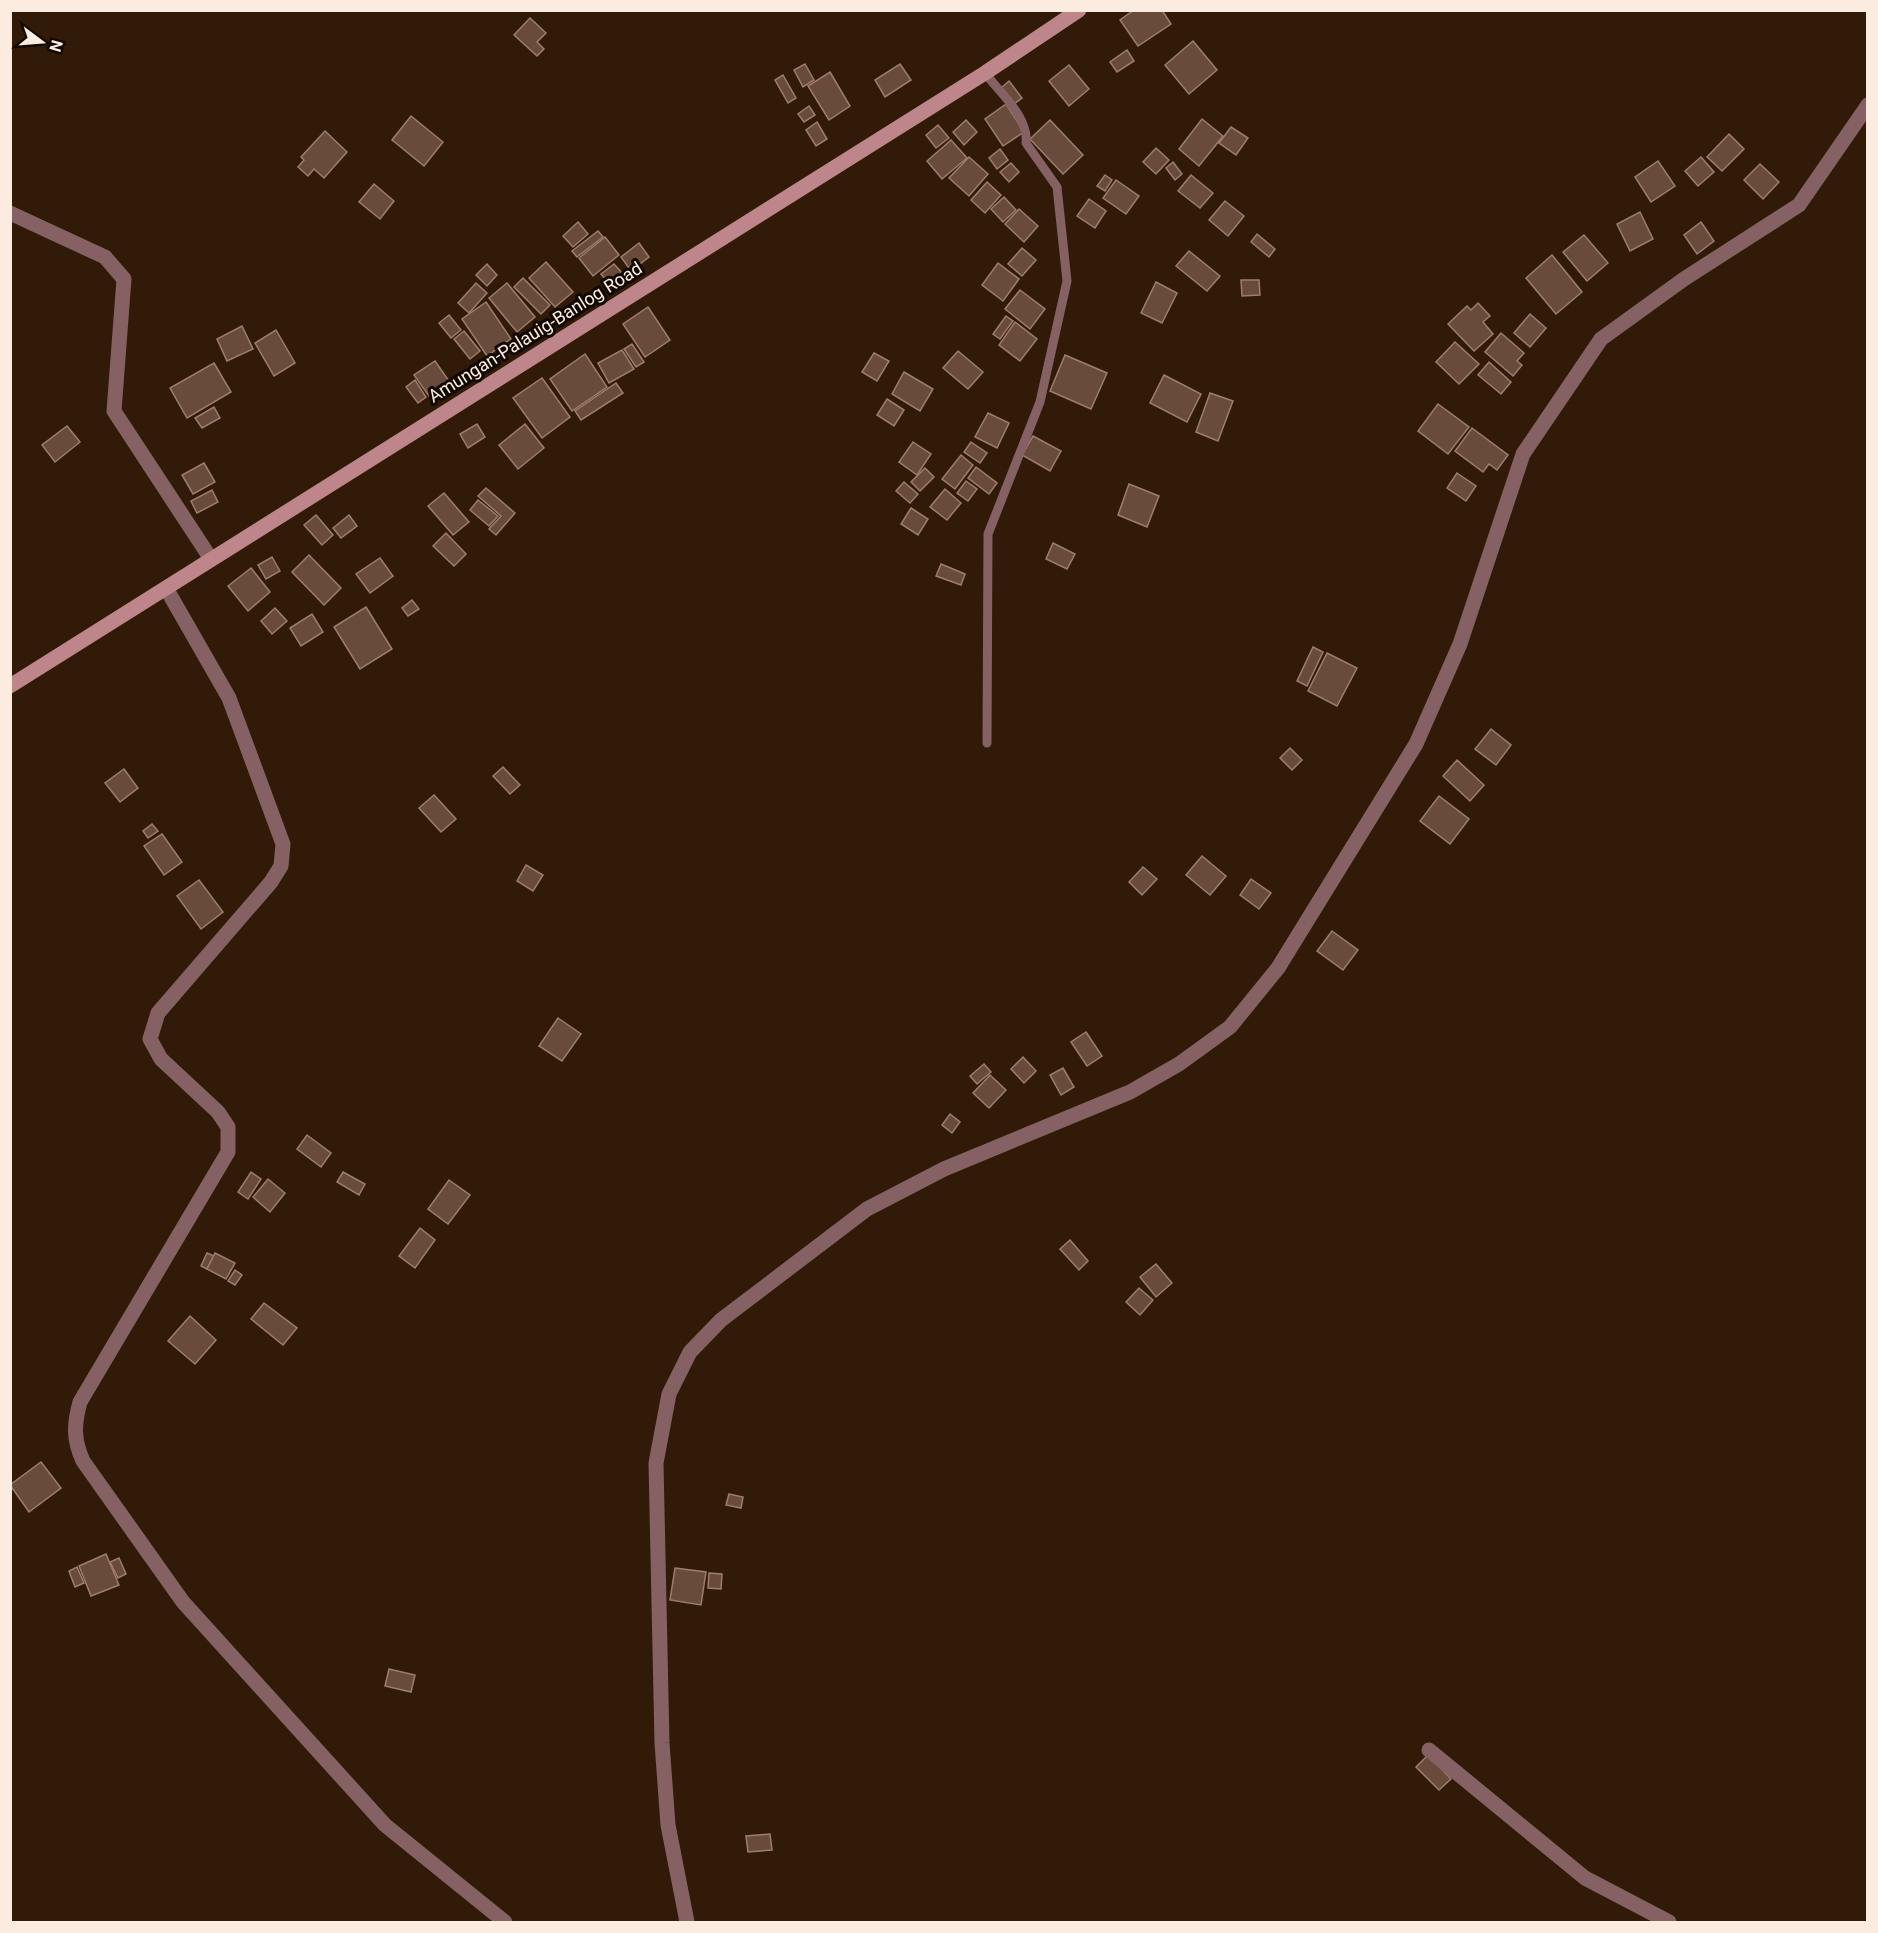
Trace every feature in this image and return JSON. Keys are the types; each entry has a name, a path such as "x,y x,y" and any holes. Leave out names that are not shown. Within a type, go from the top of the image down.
{"main road":[{"name":"Amungan-Palauig-Banlog Road","path":"10,686 985,73 1079,10"}],"street":[{"path":"687,1923 668,1825 662,1743 656,1463 669,1394 690,1352 721,1320 867,1209 944,1169 1130,1092 1179,1064 1230,1027 1278,968 1416,744 1460,644 1523,454 1601,339 1684,279 1799,205 1868,105"},
{"path":"10,213 105,257 124,279 114,411 211,559"},
{"path":"166,588 229,698 283,844 281,866 271,882 158,1013 150,1039 161,1059 218,1112 228,1127 228,1152 80,1402 74,1424 76,1446 83,1461 183,1602 385,1825 505,1923"},
{"path":"1429,1750 1585,1878 1669,1923"}],"lane":[{"path":"985,73 1018,115 1027,132 1026,143 1057,187 1067,281 1040,402 988,534 987,743"}],"building":[{"path":"1134,10 1162,10 1171,24 1138,46 1120,20"},
{"path":"530,18 546,33 537,42 544,49 537,56 514,35"},
{"path":"1193,41 1217,70 1189,94 1165,65"},
{"path":"1127,50 1134,61 1117,72 1110,62"},
{"path":"805,64 814,80 803,87 794,70"},
{"path":"900,64 911,80 885,97 875,80"},
{"path":"1069,65 1089,89 1069,106 1049,81"},
{"path":"830,72 850,106 829,120 808,86"},
{"path":"783,75 796,98 788,103 775,80"},
{"path":"1009,81 1022,98 1014,104 1001,88"},
{"path":"1006,104 1024,132 1003,146 985,119"},
{"path":"809,106 815,115 804,122 798,114"},
{"path":"411,116 443,142 424,166 392,140"},
{"path":"1202,119 1223,136 1199,166 1179,149"},
{"path":"966,120 977,132 964,145 953,132"},
{"path":"1050,120 1083,155 1063,174 1030,139"},
{"path":"817,122 827,139 816,146 806,130"},
{"path":"938,125 949,138 936,148 926,135"},
{"path":"1231,127 1248,138 1236,155 1219,143"},
{"path":"325,131 347,152 324,178 314,169 308,176 298,167 304,160 301,157"},
{"path":"1729,134 1744,149 1722,171 1707,157"},
{"path":"951,140 967,158 942,179 927,161"},
{"path":"1156,148 1169,160 1156,174 1143,162"},
{"path":"1000,149 1008,160 997,169 989,158"},
{"path":"969,157 988,174 969,196 949,178"},
{"path":"1701,157 1714,172 1698,186 1685,171"},
{"path":"1658,161 1675,186 1651,202 1635,177"},
{"path":"1173,162 1182,174 1175,180 1166,168"},
{"path":"1011,163 1019,172 1009,182 1000,172"},
{"path":"1760,164 1779,182 1763,199 1744,180"},
{"path":"1105,175 1112,180 1105,191 1097,186"},
{"path":"1191,175 1213,193 1200,208 1178,191"},
{"path":"1116,180 1139,196 1126,214 1103,198"},
{"path":"987,182 1001,195 985,213 971,200"},
{"path":"374,184 394,201 380,219 359,202"},
{"path":"1004,197 1016,210 1003,222 991,209"},
{"path":"1089,199 1106,211 1095,228 1077,216"},
{"path":"1225,201 1244,216 1228,236 1209,220"},
{"path":"1019,209 1038,226 1024,242 1005,224"},
{"path":"1640,212 1653,239 1630,251 1617,224"},
{"path":"578,222 588,234 573,247 563,236"},
{"path":"1701,222 1714,241 1697,254 1684,235"},
{"path":"598,231 603,237 577,257 572,251"},
{"path":"1257,234 1275,249 1269,257 1251,242"},
{"path":"1584,235 1608,263 1587,281 1563,252"},
{"path":"605,237 619,255 593,276 579,258"},
{"path":"639,243 649,257 631,271 621,257"},
{"path":"1022,248 1036,260 1022,276 1008,264"},
{"path":"1189,251 1220,276 1207,291 1176,266"},
{"path":"1552,255 1582,292 1556,314 1526,278"},
{"path":"546,262 573,292 555,307 529,278"},
{"path":"998,263 1019,279 1003,301 982,285"},
{"path":"487,264 497,275 487,286 476,275"},
{"path":"614,264 623,274 610,285 601,274"},
{"path":"523,278 550,305 541,314 514,287"},
{"path":"1241,280 1259,280 1260,295 1242,296"},
{"path":"1156,282 1177,293 1162,323 1141,313"},
{"path":"476,283 487,293 469,313 458,303"},
{"path":"507,283 535,317 517,332 489,298"},
{"path":"1020,290 1045,309 1030,329 1005,309"},
{"path":"486,302 511,339 487,356 462,319"},
{"path":"1478,303 1490,316 1483,322 1493,334 1474,351 1448,324 1467,306 1471,310"},
{"path":"648,307 670,340 645,357 623,324"},
{"path":"1530,314 1546,328 1530,347 1514,333"},
{"path":"449,315 461,330 451,338 439,323"},
{"path":"1006,316 1013,321 1000,339 993,334"},
{"path":"1015,322 1037,339 1020,361 999,345"},
{"path":"242,326 253,349 227,361 217,339"},
{"path":"276,330 295,363 274,376 255,343"},
{"path":"464,331 480,351 470,359 454,339"},
{"path":"1501,333 1524,353 1517,361 1522,365 1513,376 1485,352"},
{"path":"1455,342 1479,364 1459,384 1436,362"},
{"path":"632,344 644,362 636,367 624,349"},
{"path":"622,350 634,369 609,383 598,363"},
{"path":"958,351 983,372 968,389 943,368"},
{"path":"874,353 889,361 877,381 862,372"},
{"path":"585,354 607,387 572,411 550,379"},
{"path":"1065,355 1107,373 1091,409 1050,391"},
{"path":"435,361 449,381 429,396 414,375"},
{"path":"1489,362 1511,382 1501,394 1478,375"},
{"path":"214,363 231,392 187,418 170,388"},
{"path":"904,372 933,389 920,411 892,394"},
{"path":"1164,375 1201,394 1187,422 1150,403"},
{"path":"542,378 570,417 542,438 513,398"},
{"path":"415,380 426,397 418,403 406,387"},
{"path":"616,383 623,393 581,420 575,411"},
{"path":"1210,393 1233,401 1218,441 1196,432"},
{"path":"887,399 904,410 894,426 877,415"},
{"path":"1438,404 1469,427 1448,454 1418,431"},
{"path":"214,407 220,418 202,428 195,418"},
{"path":"988,413 1009,423 997,448 975,437"},
{"path":"477,424 485,437 468,448 460,434"},
{"path":"525,424 544,448 518,469 499,445"},
{"path":"67,426 80,442 55,462 42,445"},
{"path":"1472,428 1508,455 1497,470 1489,464 1483,472 1455,451"},
{"path":"1033,436 1061,451 1050,471 1022,455"},
{"path":"913,442 931,454 917,475 899,462"},
{"path":"971,442 987,453 980,463 964,452"},
{"path":"961,455 973,465 955,489 942,479"},
{"path":"204,463 215,482 193,494 182,475"},
{"path":"976,467 997,483 989,494 968,478"},
{"path":"925,468 934,477 920,491 911,482"},
{"path":"1457,473 1476,486 1466,501 1447,488"},
{"path":"966,481 977,489 968,501 957,493"},
{"path":"904,482 918,494 910,503 896,491"},
{"path":"1129,484 1159,496 1147,527 1118,515"},
{"path":"486,488 515,513 496,535 489,529 501,516 478,496"},
{"path":"945,489 961,503 947,520 930,507"},
{"path":"212,490 218,502 197,513 191,501"},
{"path":"444,493 469,522 453,535 428,506"},
{"path":"478,500 498,516 489,526 470,510"},
{"path":"911,508 928,519 918,535 901,524"},
{"path":"316,515 333,535 322,545 304,525"},
{"path":"349,515 357,526 341,538 333,528"},
{"path":"446,533 466,554 454,566 433,546"},
{"path":"1053,543 1075,554 1067,569 1046,559"},
{"path":"309,555 341,588 324,605 292,572"},
{"path":"272,557 280,571 266,579 258,565"},
{"path":"380,558 393,576 370,593 356,574"},
{"path":"941,564 965,574 961,585 936,576"},
{"path":"251,568 270,592 248,611 228,586"},
{"path":"412,600 419,609 408,616 402,608"},
{"path":"366,607 392,649 360,669 334,627"},
{"path":"275,608 287,621 272,634 261,621"},
{"path":"312,614 323,632 301,646 290,628"},
{"path":"1313,647 1323,652 1307,686 1297,681"},
{"path":"1327,653 1357,668 1337,706 1308,691"},
{"path":"1491,729 1511,745 1496,765 1475,749"},
{"path":"1290,748 1302,760 1292,770 1280,758"},
{"path":"1457,760 1484,785 1470,801 1443,776"},
{"path":"503,767 520,785 510,794 493,776"},
{"path":"124,769 138,788 120,802 105,783"},
{"path":"434,795 456,819 441,832 419,808"},
{"path":"1439,796 1469,819 1450,844 1420,821"},
{"path":"152,824 158,831 148,838 143,831"},
{"path":"162,834 182,862 164,875 144,846"},
{"path":"1202,856 1226,876 1210,895 1186,875"},
{"path":"526,865 543,875 533,891 517,881"},
{"path":"1143,867 1157,879 1142,895 1129,882"},
{"path":"1251,879 1271,893 1259,909 1240,895"},
{"path":"199,880 223,912 201,929 177,896"},
{"path":"1332,931 1358,950 1343,970 1317,951"},
{"path":"558,1018 581,1034 562,1061 539,1046"},
{"path":"1086,1032 1102,1056 1087,1066 1071,1042"},
{"path":"1023,1057 1036,1071 1024,1083 1011,1069"},
{"path":"984,1064 991,1072 977,1084 970,1076"},
{"path":"1063,1068 1074,1087 1061,1095 1050,1075"},
{"path":"990,1075 1006,1090 989,1108 973,1093"},
{"path":"950,1114 960,1122 952,1133 942,1125"},
{"path":"307,1135 331,1153 321,1167 297,1149"},
{"path":"251,1172 261,1179 248,1199 238,1192"},
{"path":"343,1172 365,1184 359,1195 337,1182"},
{"path":"268,1179 285,1193 270,1212 253,1197"},
{"path":"449,1180 470,1195 448,1224 428,1209"},
{"path":"420,1228 435,1240 415,1268 399,1256"},
{"path":"1070,1240 1088,1261 1079,1270 1060,1249"},
{"path":"207,1253 214,1256 207,1269 201,1266"},
{"path":"215,1253 235,1263 226,1279 207,1269"},
{"path":"1156,1264 1172,1283 1156,1297 1140,1277"},
{"path":"235,1270 242,1275 235,1285 228,1281"},
{"path":"1139,1288 1153,1300 1140,1315 1126,1302"},
{"path":"264,1303 297,1328 283,1345 251,1319"},
{"path":"190,1316 216,1340 195,1364 168,1341"},
{"path":"41,1462 61,1488 29,1512 10,1485"},
{"path":"729,1494 743,1497 741,1508 726,1505"},
{"path":"106,1554 119,1585 91,1596 79,1566"},
{"path":"119,1558 126,1574 118,1578 110,1562"},
{"path":"77,1567 84,1583 75,1587 69,1571"},
{"path":"675,1568 706,1572 701,1605 670,1600"},
{"path":"709,1573 722,1574 721,1589 708,1588"},
{"path":"389,1669 415,1675 411,1692 385,1686"},
{"path":"1428,1755 1451,1779 1439,1790 1416,1767"},
{"path":"770,1834 772,1850 748,1852 746,1836"}]}
